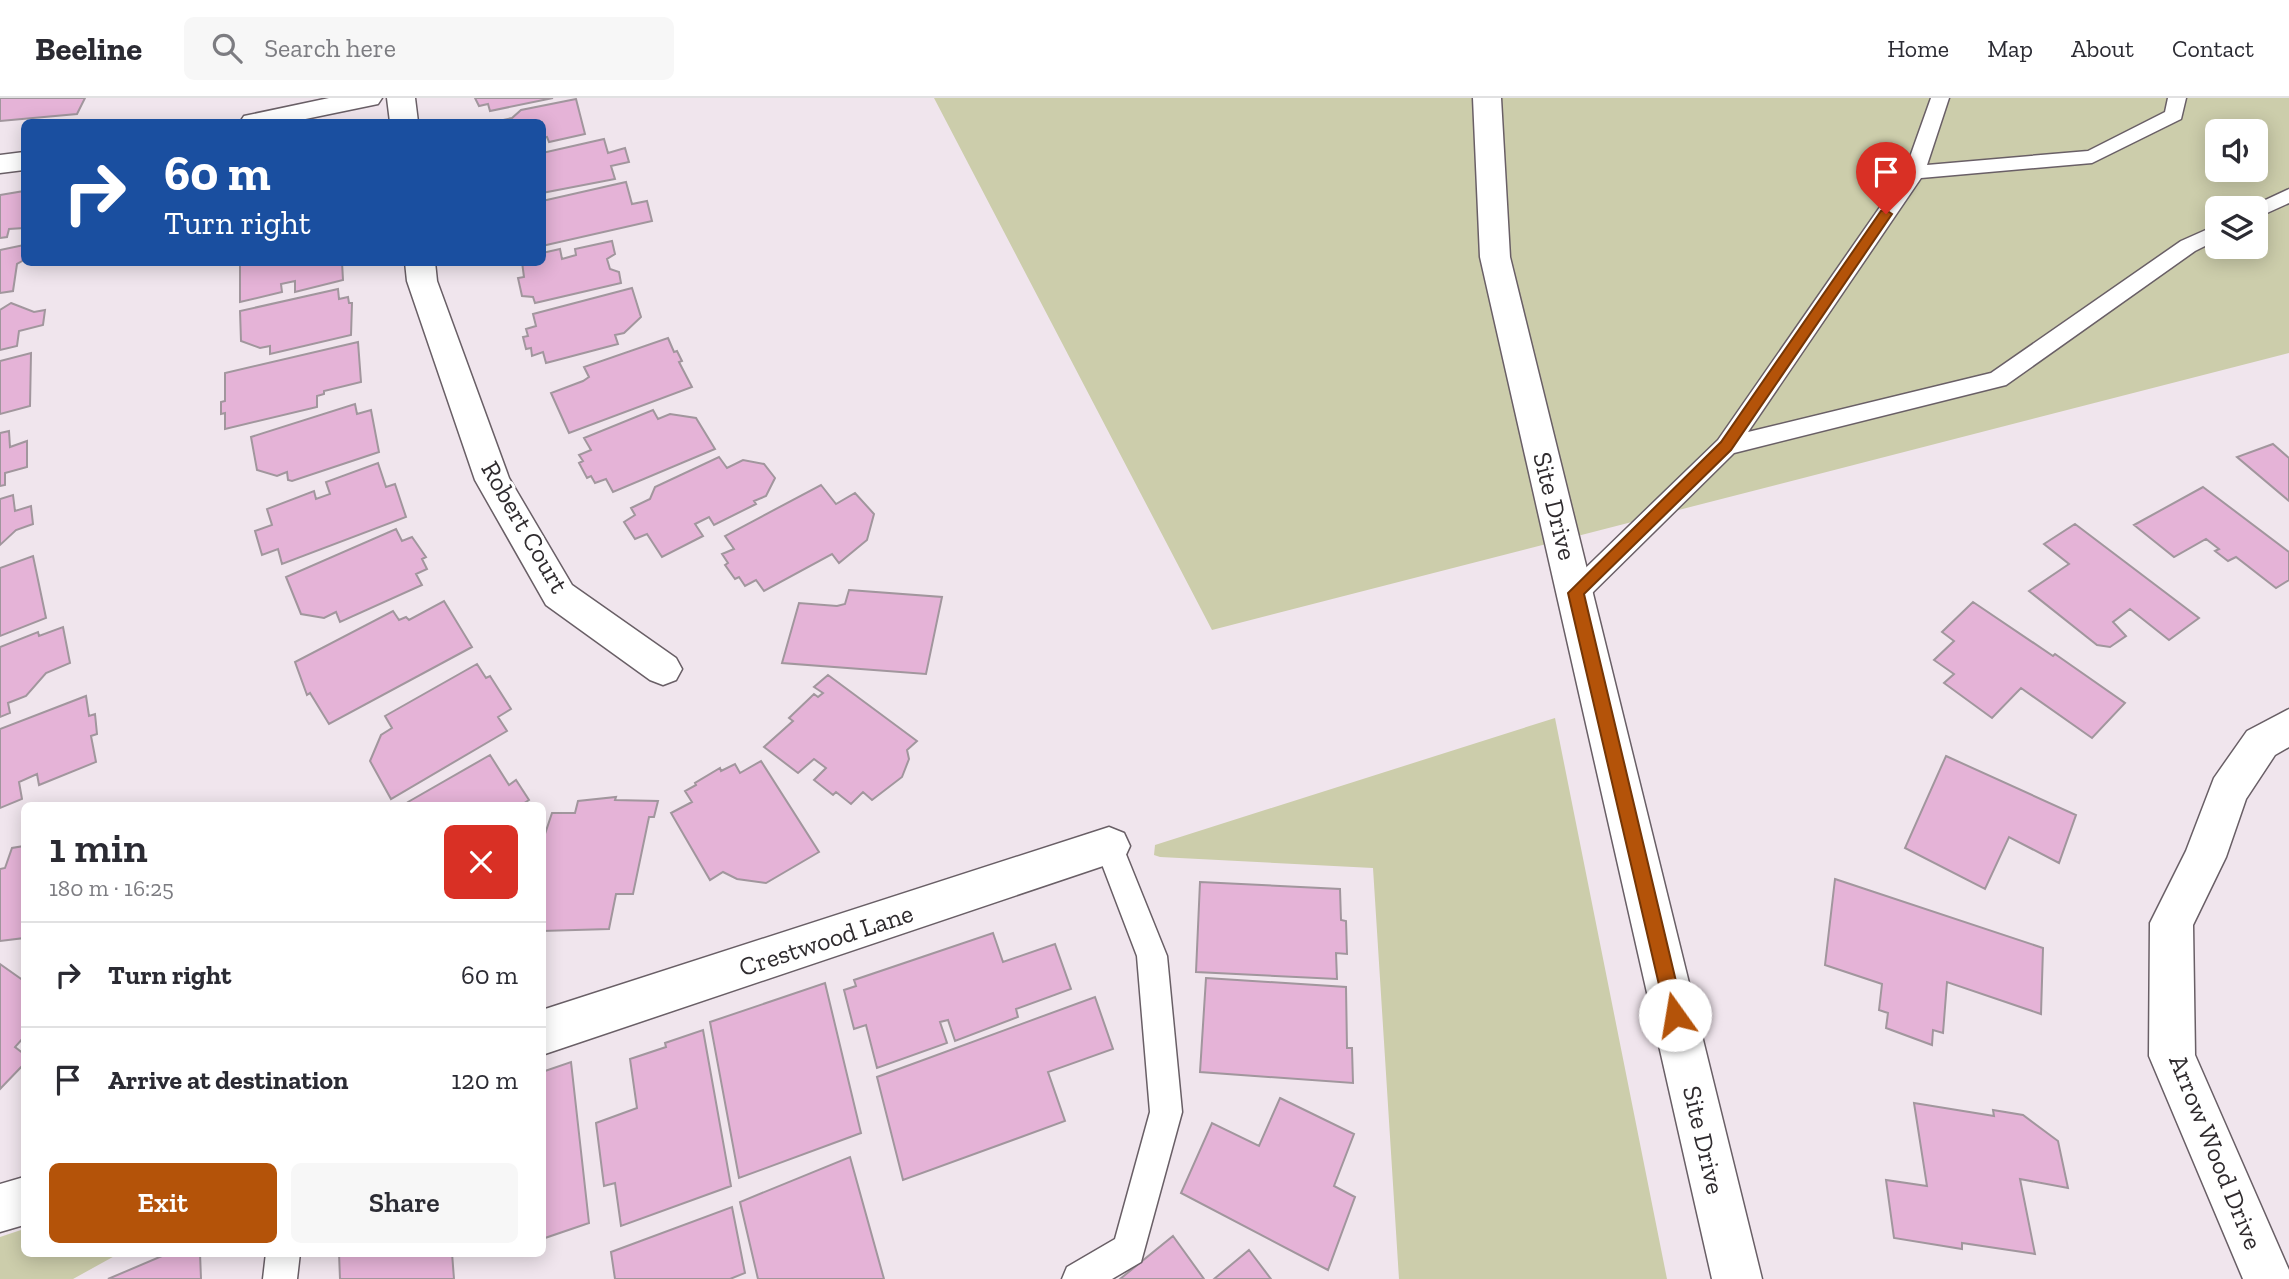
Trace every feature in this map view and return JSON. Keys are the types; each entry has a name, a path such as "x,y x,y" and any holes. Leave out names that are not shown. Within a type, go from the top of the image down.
{"street":[{"path":"268,119 368,98"},
{"path":"401,98 404,119"},
{"name":"Site Drive","path":"1487,98 1495,257 1737,1279"},
{"path":"0,164 21,161"},
{"name":"Robert Court","path":"420,266 422,281 492,480 559,594 663,669"},
{"name":"Arrow Wood Drive","path":"2268,1279 2172,1056 2171,923 2205,857 2228,791 2261,743 2289,726"},
{"name":"Crestwood Lane","path":"546,1032 1109,846"},
{"path":"0,1208 21,1201"}],"lane":[{"path":"1576,593 1726,446 1915,172 1940,98"},
{"path":"1915,172 2091,157 2174,115 2177,98"},
{"path":"2268,206 2289,195"},
{"path":"1726,446 1932,398 1998,379 2189,246 2205,238"},
{"path":"1079,1279 1129,1250 1166,1112 1152,956 1109,846"},
{"path":"280,1279 283,1257"}],"green space":[{"path":"934,98 2289,98 2289,353 1212,630"},
{"path":"1555,718 1667,1279 1399,1279 1373,868 1160,857 1154,855 1155,845"},
{"path":"21,1230 21,1257 113,1257 73,1279 0,1279 0,1237"}],"building":[{"path":"0,98 85,98 77,114 0,121"},
{"path":"475,98 553,98 490,111 488,104 479,106"},
{"path":"576,99 585,134 549,142 546,137 546,119 508,119 521,110"},
{"path":"604,139 608,153 625,148 629,162 611,166 615,179 546,192 546,152"},
{"path":"626,182 632,204 647,201 652,221 546,245 546,200"},
{"path":"21,192 21,228 9,229 7,237 0,238 0,195"},
{"path":"612,241 615,254 607,259 610,269 619,272 621,283 535,303 533,297 522,296 518,278 524,277 523,266 546,266 546,252 560,249 562,259 576,255 575,249"},
{"path":"21,246 21,262 17,264 13,291 0,293 0,250"},
{"path":"240,266 342,266 343,280 295,292 295,281 281,284 282,292 240,302"},
{"path":"632,288 641,317 624,333 615,335 618,344 546,363 543,352 532,356 531,348 526,349 523,337 528,336 526,329 536,326 533,314"},
{"path":"338,289 339,299 348,297 349,303 352,303 351,335 270,354 270,346 260,348 241,341 240,311"},
{"path":"11,303 34,312 45,310 43,325 19,331 17,346 0,350 0,310"},
{"path":"668,338 674,352 677,351 682,361 679,362 692,387 569,433 551,393 589,377 584,367"},
{"path":"358,342 361,382 324,391 324,394 317,396 317,407 225,429 225,413 221,414 221,402 225,401 225,373"},
{"path":"31,353 30,406 0,414 0,361"},
{"path":"355,404 357,414 371,410 379,452 292,481 288,480 287,472 277,476 257,470 251,437"},
{"path":"653,410 658,419 670,414 696,418 715,449 613,492 606,479 595,483 591,476 587,478 579,463 583,461 579,455 591,450 584,438"},
{"path":"9,431 10,447 27,441 27,467 5,473 5,485 0,486 0,433"},
{"path":"2273,444 2289,458 2289,501 2237,457"},
{"path":"719,457 727,468 743,460 764,464 775,478 766,496 754,501 756,504 714,525 709,517 695,524 703,536 662,557 647,534 635,539 624,522 635,515 631,508 650,499 655,487"},
{"path":"378,463 386,487 395,484 406,517 282,564 278,549 262,555 255,531 272,525 267,509 314,491 316,499 330,494 326,482"},
{"path":"821,485 836,504 855,493 874,514 867,540 839,563 832,554 764,591 756,580 745,586 739,577 735,579 725,565 728,563 722,554 734,549 725,536"},
{"path":"2203,487 2289,552 2289,580 2276,588 2236,557 2228,561 2215,551 2219,549 2206,539 2174,557 2134,525"},
{"path":"13,495 15,511 31,506 33,524 16,530 0,545 0,499"},
{"path":"2075,524 2199,618 2169,640 2130,609 2113,622 2126,636 2110,647 2097,645 2029,591 2069,564 2044,544"},
{"path":"396,529 402,541 412,537 426,557 422,559 427,569 416,574 422,585 340,622 336,612 324,618 301,614 286,577"},
{"path":"33,556 46,618 0,636 0,568"},
{"path":"849,590 942,597 926,674 782,663 799,603 837,606 845,604"},
{"path":"444,601 472,647 329,724 310,693 307,695 295,662 393,611 399,620 406,617 409,620"},
{"path":"1973,602 2125,703 2092,738 2021,688 1992,718 1944,683 1954,674 1934,660 1954,641 1942,632"},
{"path":"63,627 70,663 46,673 26,696 8,703 10,713 0,717 0,647 38,632 39,636"},
{"path":"477,664 486,678 490,676 511,709 498,717 507,731 391,799 370,761 381,735 392,728 385,716"},
{"path":"828,675 917,741 907,750 909,759 902,777 872,800 863,792 851,804 836,792 833,795 814,780 826,768 814,759 798,773 764,747 793,721 789,718 814,694 818,697 823,693 814,687"},
{"path":"86,696 89,716 95,714 97,734 91,736 96,762 39,785 37,774 19,782 22,799 0,808 0,729"},
{"path":"490,755 509,785 516,780 529,800 526,802 408,802"},
{"path":"1946,756 2076,815 2059,863 2009,837 1985,889 1905,848"},
{"path":"761,761 819,852 766,883 737,879 723,872 710,880 671,813 692,802 685,791 720,768 721,771 735,764 740,773"},
{"path":"616,797 615,800 658,801 654,817 649,817 633,894 616,894 609,929 546,931 546,831 552,813 575,813 578,801"},
{"path":"21,846 21,938 0,941 0,869 5,868 12,848"},
{"path":"1835,879 2043,948 2041,1014 1947,982 1943,1033 1933,1030 1932,1045 1886,1028 1888,1013 1879,1010 1882,984 1825,965"},
{"path":"1200,882 1340,889 1341,920 1346,921 1347,954 1336,953 1337,979 1196,972"},
{"path":"993,933 1003,962 1055,944 1071,989 1016,1009 1018,1017 955,1041 948,1020 940,1022 947,1043 877,1068 866,1025 854,1029 844,990 856,986 854,980"},
{"path":"0,964 21,979 21,1040 15,1047 21,1052 21,1067 0,1089"},
{"path":"1206,978 1346,987 1347,1048 1352,1048 1353,1083 1200,1072"},
{"path":"825,983 861,1133 739,1178 710,1022"},
{"path":"1095,997 1113,1049 1048,1072 1065,1121 903,1180 877,1077"},
{"path":"703,1030 731,1186 621,1226 615,1183 604,1186 596,1123 637,1108 630,1059 666,1047 665,1043"},
{"path":"571,1062 589,1223 546,1238 546,1071"},
{"path":"1280,1098 1354,1134 1334,1186 1355,1197 1328,1270 1181,1193 1212,1123 1259,1146"},
{"path":"1914,1103 1994,1116 1993,1110 2023,1115 2058,1141 2068,1188 2020,1179 2035,1254 1962,1243 1962,1249 1894,1238 1886,1180 1927,1186"},
{"path":"850,1157 884,1279 758,1279 740,1202"},
{"path":"732,1207 745,1273 730,1279 615,1279 611,1252"},
{"path":"1173,1236 1204,1279 1120,1279"},
{"path":"1249,1250 1271,1279 1214,1279"},
{"path":"160,1257 200,1257 201,1279 108,1279"},
{"path":"339,1257 452,1257 454,1279 340,1279"}],"route":[{"path":"1675,1015 1576,593 1726,446 1886,214"}]}
